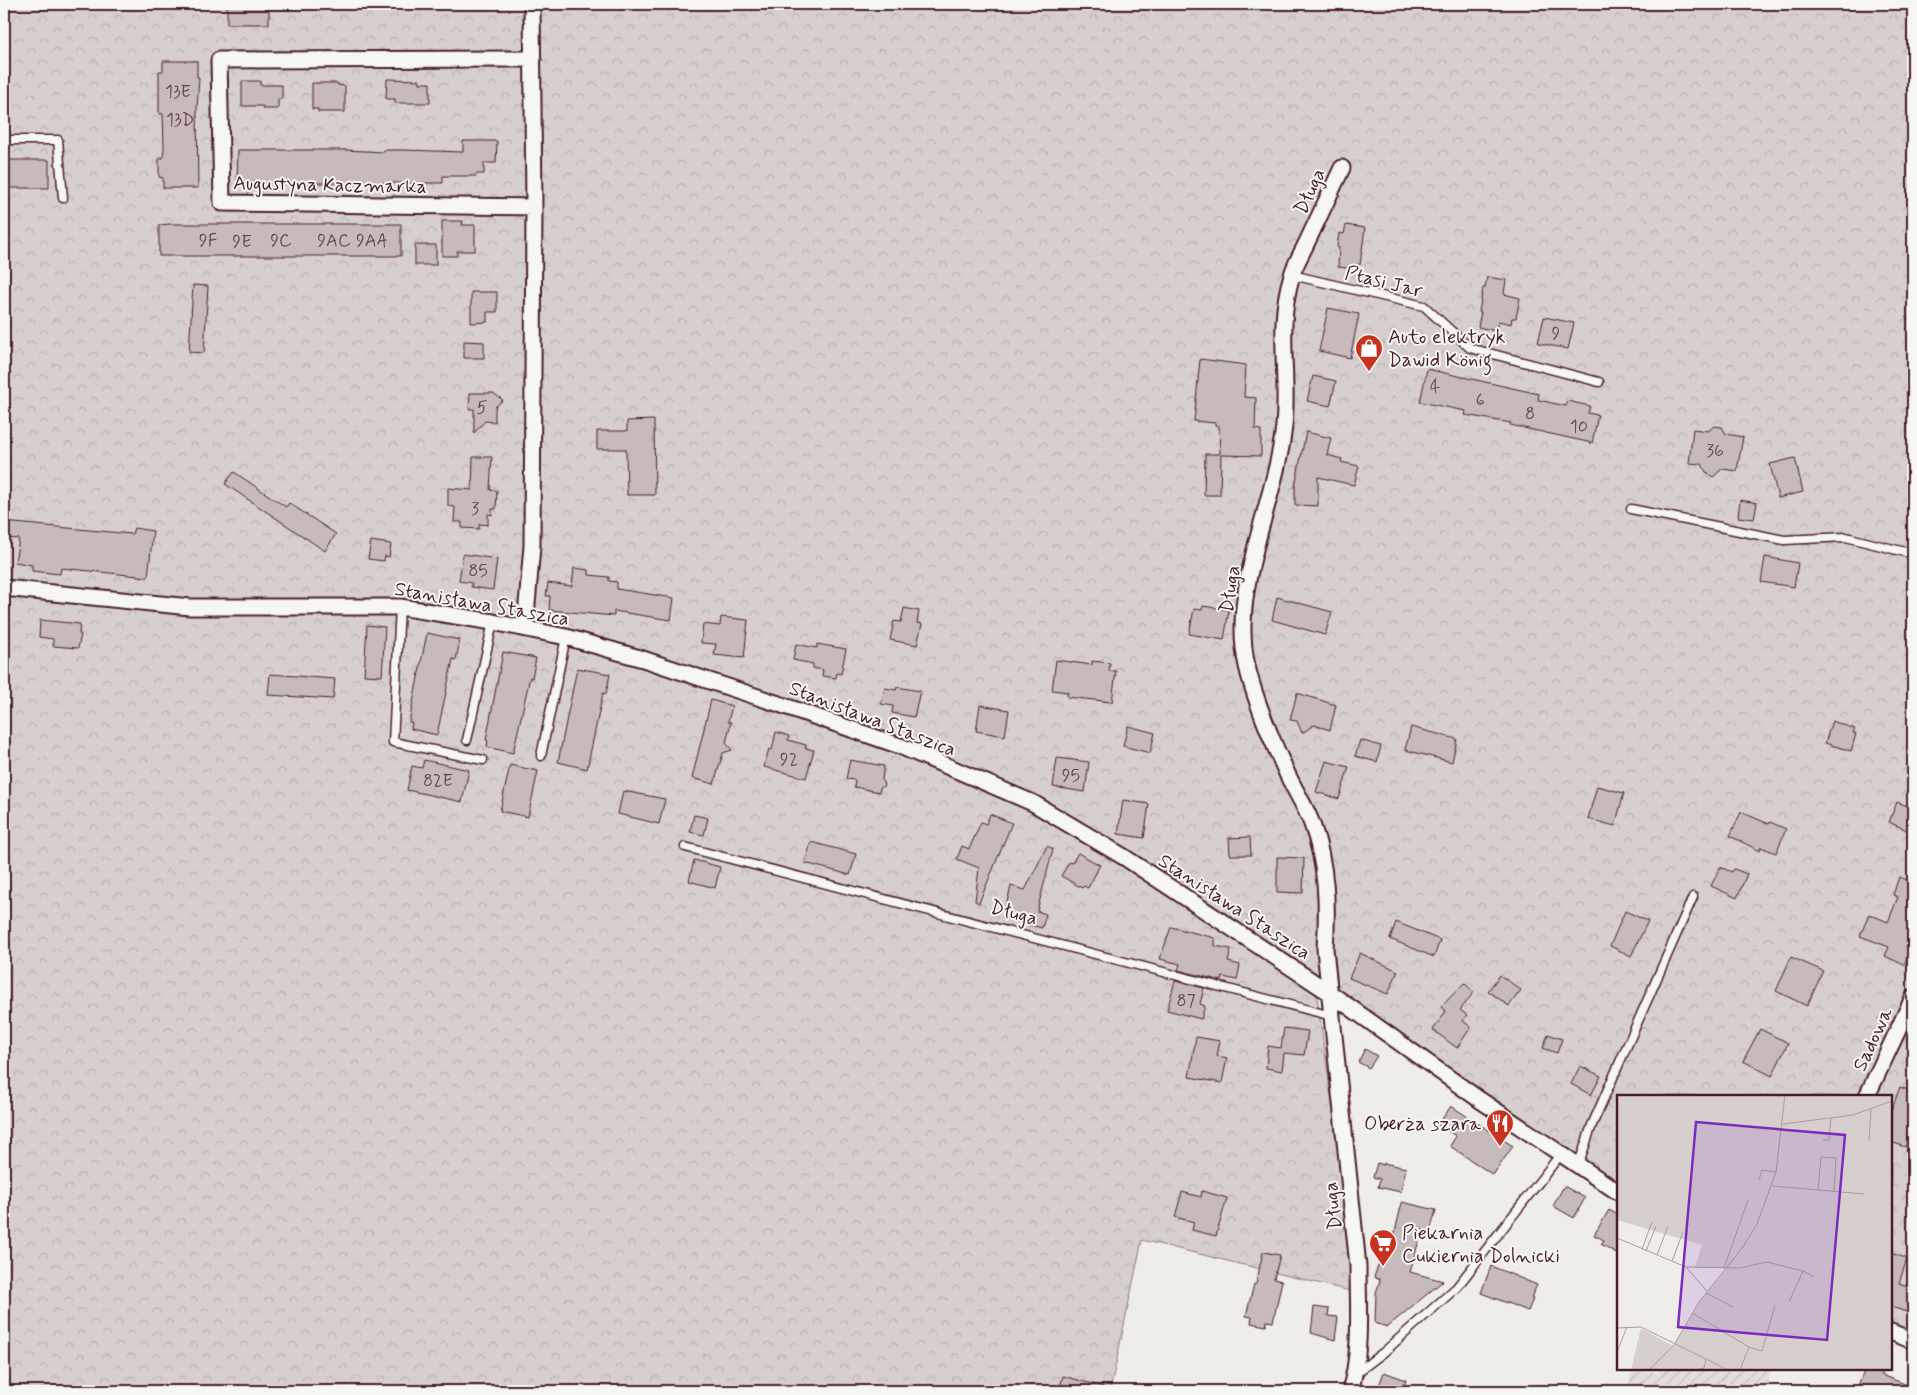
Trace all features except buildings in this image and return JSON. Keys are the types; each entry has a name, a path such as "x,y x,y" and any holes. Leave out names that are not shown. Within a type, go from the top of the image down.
{"street":[{"path":"525,628 532,546 534,207 532,4"},
{"name":"Augustyna Kaczmarka","path":"533,59 219,60 222,202 534,207"},
{"name":"Długa","path":"1342,168 1292,275 1283,325 1285,385 1282,442 1246,596 1244,642 1246,664 1253,687 1285,770 1312,824 1326,885 1328,915 1325,949 1358,1266 1355,1374 1350,1391"},
{"name":"Stanisława Staszica","path":"4,588 190,607 400,607 493,622 566,637 643,659 776,702 891,743 1033,803 1124,857 1330,993 1468,1092 1617,1191"},
{"name":"Sadowa","path":"1868,1095 1913,998"},
{"path":"1892,1332 1913,1341"}],"lane":[{"path":"4,140 58,140 63,198"},
{"name":"Ptasi Jar","path":"1292,275 1424,306 1470,348 1599,382"},
{"path":"1631,509 1784,540 1846,536 1913,554"},
{"path":"400,607 393,742 483,760"},
{"path":"468,740 493,622"},
{"path":"541,756 566,637"},
{"name":"Długa","path":"684,847 1332,1016"},
{"path":"1578,1166 1592,1125 1693,897"},
{"path":"1355,1374 1384,1352 1457,1287 1560,1155"}],"shaded area":[{"path":"1631,1370 1648,1370 1657,1373 1658,1370 1771,1370 1767,1391 1629,1391"}],"green space":[{"path":"4,4 1913,4 1913,1336 1892,1326 1892,1095 1617,1095 1617,1183 1314,976 1349,1223 1350,1291 1142,1240 1110,1391 4,1391"}],"place":[{"name":"Auto elektryk Dawid König","path":"1369,372"},
{"name":"Oberża szara","path":"1500,1147"},
{"name":"Piekarnia Cukiernia Dolnicki","path":"1383,1267"}]}
